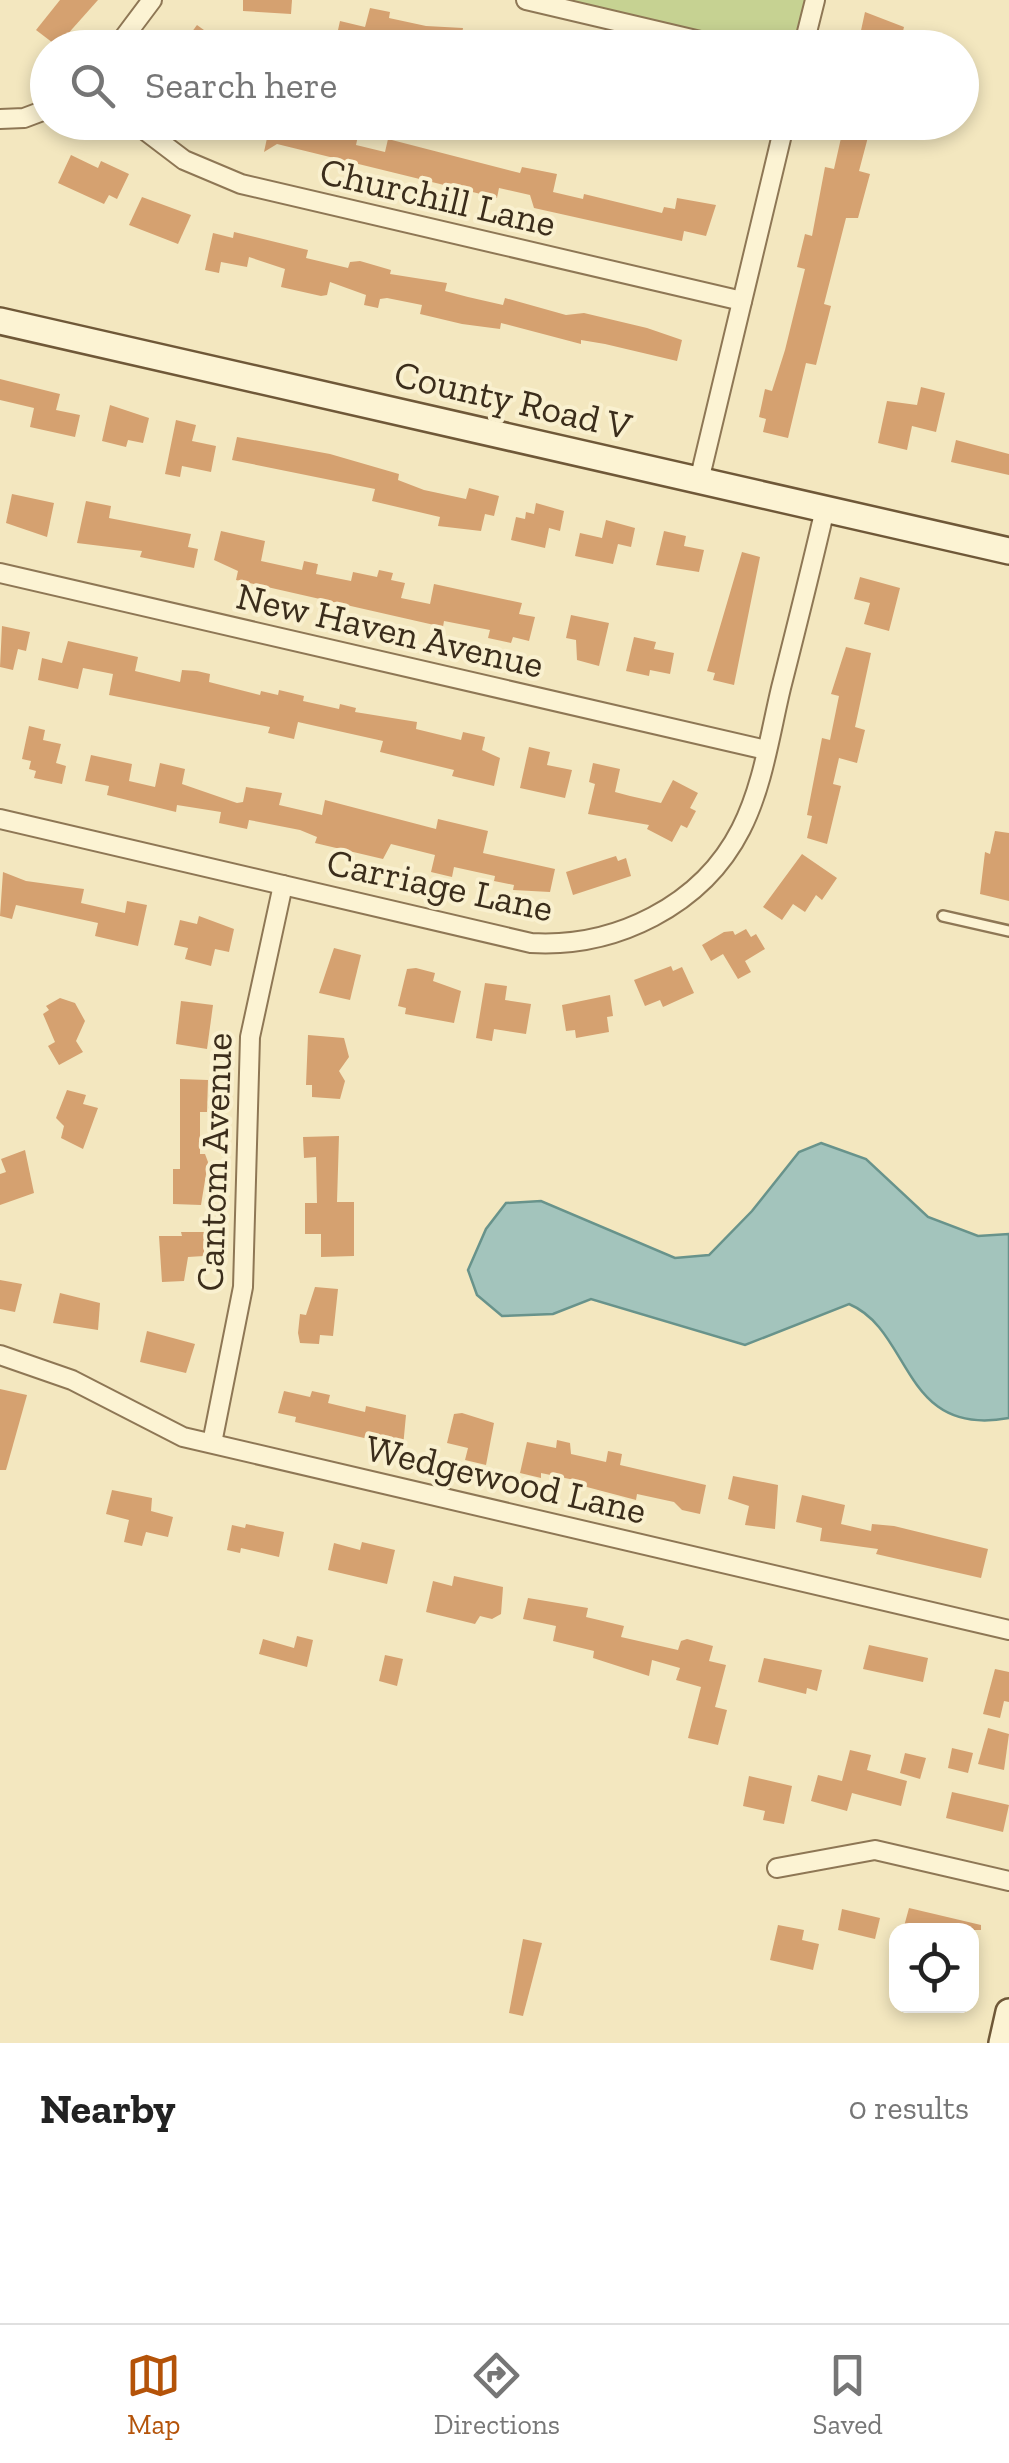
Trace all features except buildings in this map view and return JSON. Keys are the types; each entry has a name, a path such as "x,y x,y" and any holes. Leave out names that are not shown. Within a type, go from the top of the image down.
{"main road":[{"name":"County Road V","path":"0,321 1009,551"},
{"path":"1002,2043 1009,2012"}],"street":[{"path":"130,30 152,0"},
{"path":"526,0 654,30"},
{"path":"808,30 815,0"},
{"path":"0,119 30,113"},
{"name":"Churchill Lane","path":"158,140 184,160 241,184 742,301"},
{"path":"699,480 781,140"},
{"name":"Carriage Lane","path":"0,819 531,944 596,940 658,914 684,897 724,858 752,804 825,510"},
{"name":"New Haven Avenue","path":"0,573 766,750"},
{"name":"Cantom Avenue","path":"212,1443 243,1288 250,1036 282,884"},
{"name":"Wedgewood Lane","path":"0,1355 59,1374 168,1431 212,1443 1009,1630"},
{"path":"777,1868 875,1850 1009,1881"}],"lane":[{"path":"943,916 1009,931"}],"green space":[{"path":"526,0 815,0 808,30 656,30"}],"water":[{"path":"821,1143 866,1159 928,1217 978,1236 1009,1234 1009,1418 974,1420 947,1412 912,1379 870,1317 849,1304 745,1345 591,1299 553,1314 502,1316 477,1295 468,1270 486,1229 506,1203 541,1201 675,1258 709,1255 752,1211 799,1152"}]}
